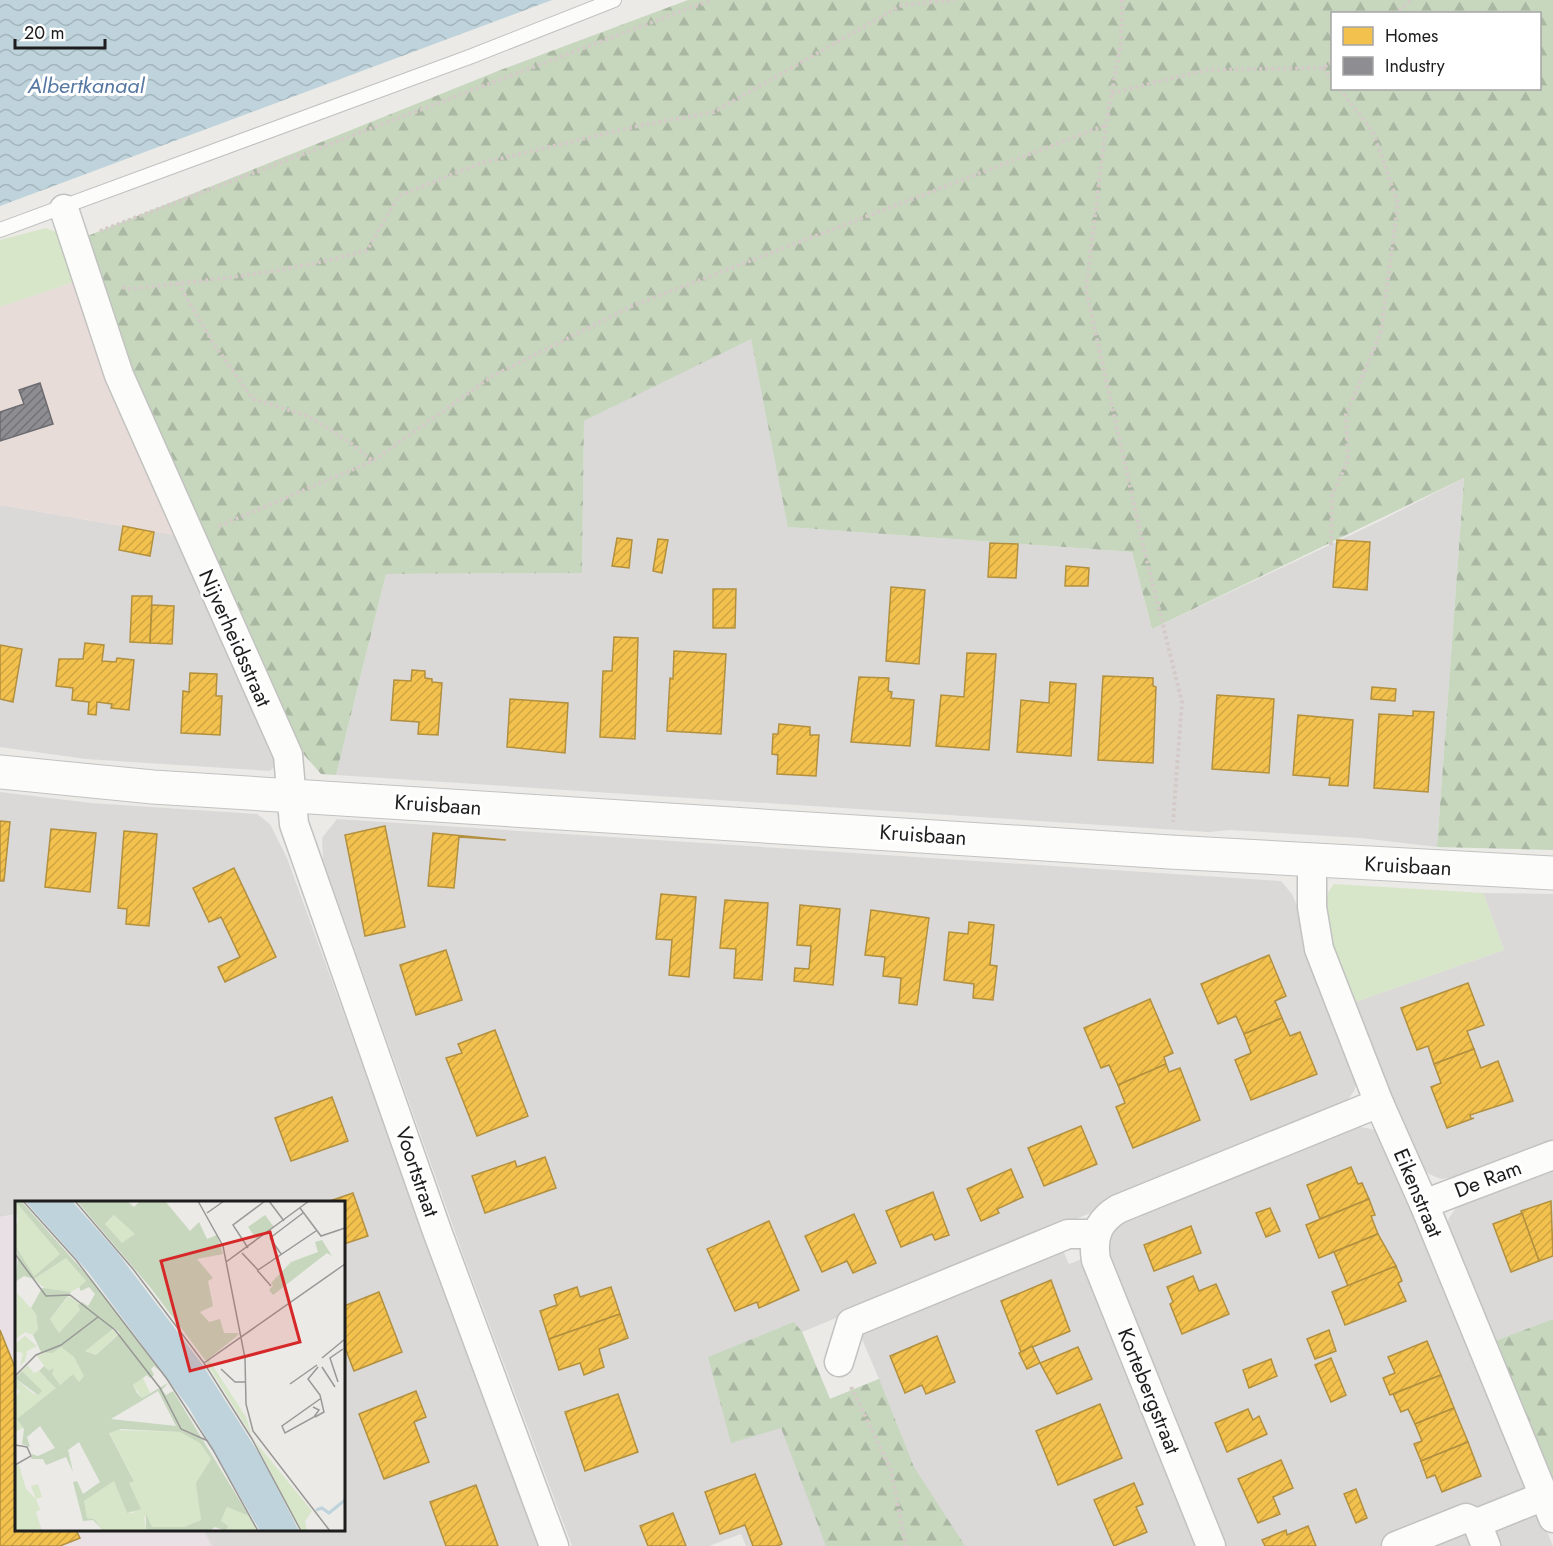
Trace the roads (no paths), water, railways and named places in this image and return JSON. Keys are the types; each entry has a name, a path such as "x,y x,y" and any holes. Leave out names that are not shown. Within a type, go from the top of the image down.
{"street":[{"name":"Nijverheidsstraat","path":"64,209 119,375 288,755 293,795"},
{"path":"0,772 153,787 293,795"},
{"name":"Kruisbaan","path":"293,795 1312,861 1553,873"},
{"name":"Voortstraat","path":"293,795 294,824 298,836 437,1231 554,1546"},
{"name":"Eikenstraat","path":"1312,861 1312,907 1319,949 1379,1103 1424,1204 1548,1507"},
{"path":"839,1362 851,1323 1068,1234 1095,1234 1108,1215 1118,1209 1379,1103"},
{"name":"De Ram","path":"1424,1204 1553,1155"},
{"name":"Kortebergstraat","path":"1095,1234 1096,1260 1211,1546"},
{"path":"1396,1546 1466,1518 1482,1535 1548,1507"}],"lane":[{"path":"0,230 64,209 472,56 614,0"}],"water":[{"name":"Albertkanaal","path":"0,0 552,0 0,206"}]}
